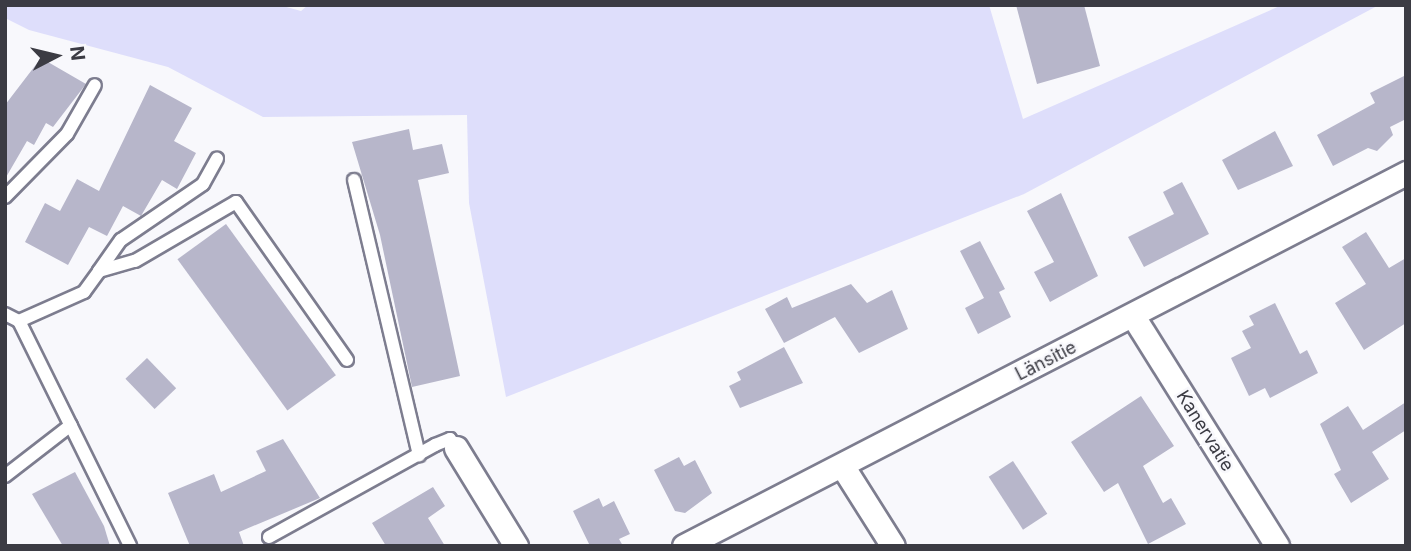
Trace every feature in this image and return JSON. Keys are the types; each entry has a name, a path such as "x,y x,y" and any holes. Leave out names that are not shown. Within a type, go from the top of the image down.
{"street":[{"name":"Länsitie","path":"684,546 843,467 1406,173"},
{"name":"Kanervatie","path":"1133,316 1277,546"},
{"path":"456,449 516,546"},
{"path":"843,467 893,546"}],"lane":[{"path":"5,197 67,134 95,85"},
{"path":"19,321 84,292 121,240 203,184 217,159"},
{"path":"354,180 419,455"},
{"path":"99,271 135,261 236,202 347,360"},
{"path":"5,314 19,321 130,546"},
{"path":"5,476 71,425"},
{"path":"269,537 450,439 456,449"}],"shaded area":[{"path":"5,5 279,5 301,11 308,5 989,5 1023,119 1282,5 1379,5 1024,194 506,397 469,203 467,115 263,117 168,67 29,30 5,18"}],"building":[{"path":"1016,5 1084,5 1100,66 1037,84"},
{"path":"41,58 86,84 53,127 46,123 34,145 27,141 5,179 5,105"},
{"path":"1406,75 1406,119 1390,127 1393,135 1377,151 1368,148 1333,166 1317,135 1375,103 1370,93"},
{"path":"150,85 192,108 174,141 196,153 177,189 162,180 141,216 123,206 107,236 89,227 68,265 25,242 45,203 60,211 77,179 99,191"},
{"path":"409,129 413,150 442,144 449,173 418,180 460,376 412,387 380,235 352,142"},
{"path":"1275,131 1293,166 1238,190 1222,160"},
{"path":"1182,182 1209,234 1144,267 1128,237 1174,214 1163,192"},
{"path":"1061,193 1098,276 1050,302 1034,272 1054,262 1027,211"},
{"path":"226,224 336,375 287,411 177,259"},
{"path":"1366,232 1389,268 1406,258 1406,323 1364,350 1335,303 1366,284 1342,247"},
{"path":"980,241 1005,289 999,292 1011,317 978,334 965,308 984,298 960,251"},
{"path":"851,284 867,303 892,290 908,329 859,353 835,317 784,343 765,309 787,297 792,308"},
{"path":"1275,303 1300,354 1307,350 1318,373 1270,398 1265,388 1249,396 1231,358 1251,348 1242,331 1254,325 1249,316"},
{"path":"784,347 803,383 740,408 729,386 741,380 737,372"},
{"path":"147,358 176,388 155,409 125,379"},
{"path":"1141,396 1174,446 1143,466 1163,503 1171,498 1186,524 1148,544 1118,483 1104,492 1071,442"},
{"path":"1406,402 1406,430 1372,452 1389,479 1351,503 1334,474 1341,470 1320,424 1348,406 1363,430"},
{"path":"283,439 320,498 239,532 244,546 190,546 168,493 214,474 221,492 266,471 256,451"},
{"path":"679,457 684,466 695,460 712,493 685,513 675,511 654,470"},
{"path":"1013,461 1047,514 1023,530 989,477"},
{"path":"75,472 104,526 110,546 63,546 32,494"},
{"path":"433,487 445,506 428,518 445,546 386,546 372,523"},
{"path":"599,498 603,507 614,501 630,534 619,539 623,546 590,546 573,511"}]}
